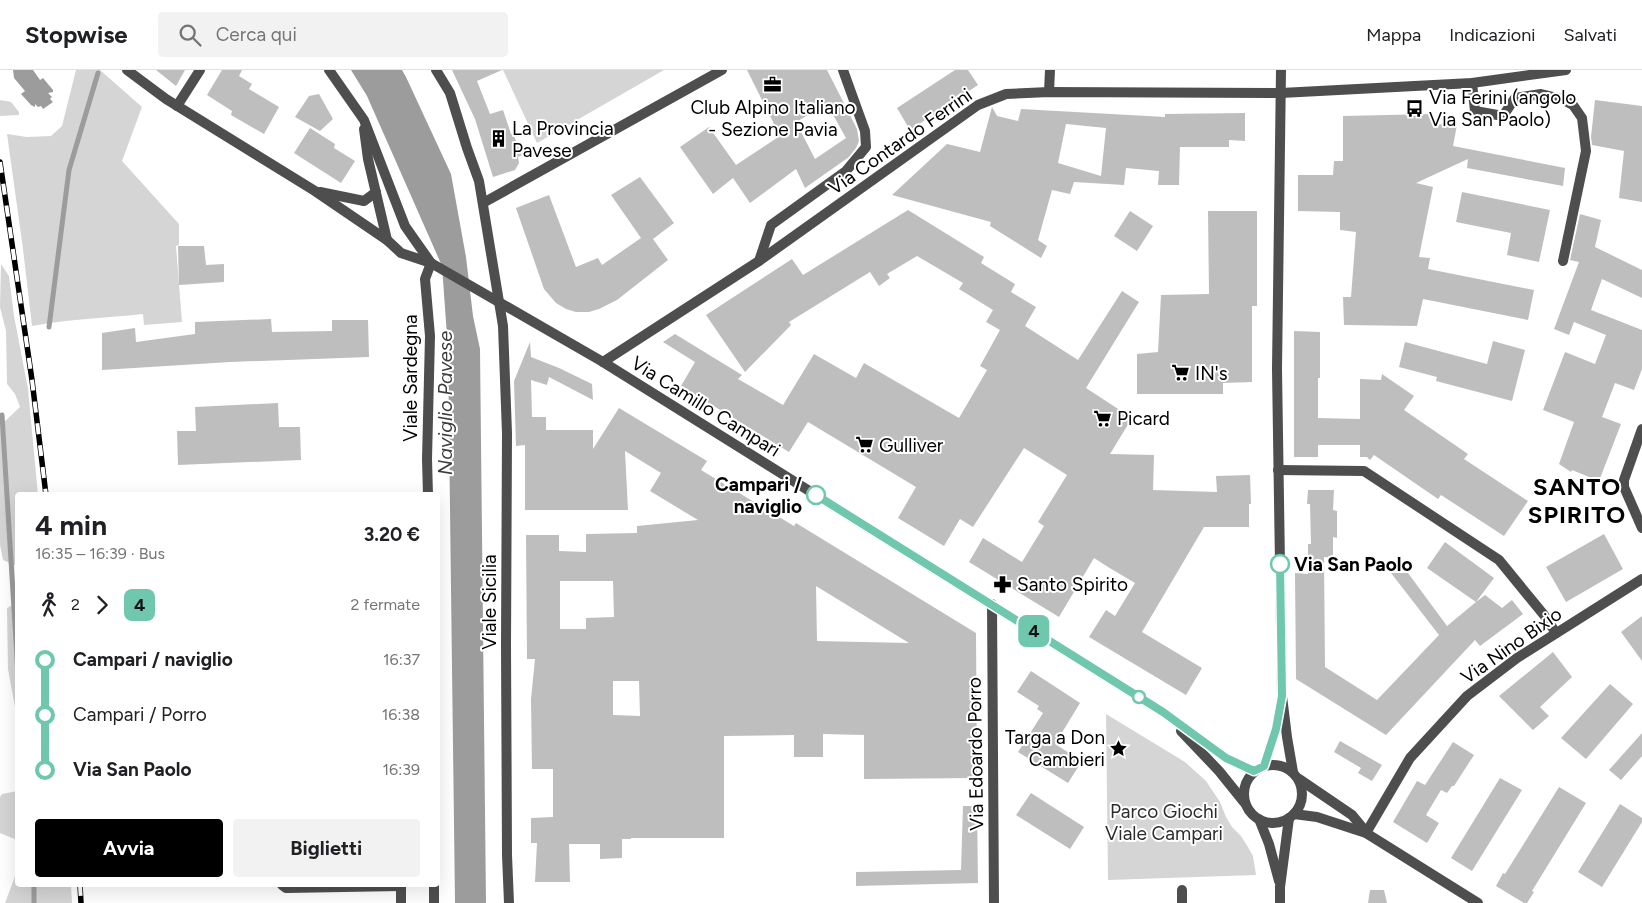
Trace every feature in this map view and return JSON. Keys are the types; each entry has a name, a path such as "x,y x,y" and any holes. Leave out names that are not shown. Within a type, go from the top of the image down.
{"street":[{"path":"127,70 177,106 315,191 387,240 401,253 431,263"},
{"path":"177,106 200,70"},
{"path":"329,70 364,120 405,226 431,263"},
{"name":"Viale Sicilia","path":"436,70 450,93 466,148 479,181 503,326 507,433 506,646 509,903"},
{"path":"483,203 722,70"},
{"path":"759,261 771,225 846,171 866,146 865,130 843,70"},
{"path":"1049,92 1050,70"},
{"path":"1280,903 1280,887 1292,816 1302,798 1302,788 1296,776 1287,737 1282,696 1277,317 1281,70"},
{"name":"Via Contardo Ferrini","path":"603,362 759,261 978,105 1006,94 1049,92 1282,93 1472,83 1535,72 1566,70"},
{"path":"1472,83 1475,111 1503,116 1515,98 1541,94 1562,99 1574,105 1582,118 1586,151 1563,261"},
{"path":"364,120 364,140 387,240"},
{"path":"315,191 364,201 376,192"},
{"name":"Via Camillo Campari","path":"431,263 603,362 1163,712 1226,758 1254,771"},
{"name":"Viale Sardegna","path":"428,492 430,336 425,279 431,263"},
{"path":"1642,429 1624,480 1624,487 1642,528"},
{"path":"1278,470 1364,471 1499,560 1544,615 1556,634"},
{"name":"Via Nino Bixio","path":"1366,833 1410,758 1467,696 1517,658 1642,579"},
{"name":"Via Edoardo Porro","path":"992,604 994,903"},
{"path":"1264,766 1276,729 1282,696"},
{"name":"Via Camillo Campari","path":"1163,712 1219,771 1245,802"},
{"path":"1366,833 1352,815 1285,767 1276,764 1264,766 1254,771 1247,780 1244,791 1245,802 1250,812 1259,819 1269,823 1280,822 1292,816 1317,817 1366,833 1478,903"},
{"path":"1259,819 1269,844 1280,887"},
{"path":"285,887 344,887"},
{"path":"401,887 401,903"},
{"path":"434,887 434,903"},
{"path":"1182,890 1182,903"}],"green space":[{"path":"76,70 100,70 142,107 122,161 179,224 179,245 176,246 182,322 144,325 143,314 73,320 32,326 7,134 27,137 51,136 62,126"},
{"path":"503,70 664,70 537,143"},
{"path":"0,100 11,102 19,112 19,115 0,116"},
{"path":"1,264 9,276 14,316 28,389 38,492 15,492 15,565 3,560 0,545 0,426 20,407 15,394 7,384 6,331 0,307"},
{"path":"15,604 15,707 8,669 7,608"},
{"name":"Parco Giochi Viale Campari","path":"1106,714 1185,762 1206,781 1220,802 1232,827 1241,836 1253,856 1256,875 1108,880"},
{"path":"15,792 15,839 0,833 0,797 2,794"},
{"path":"15,876 15,887 71,887 72,903 5,903"}],"shaded area":[{"path":"13,70 33,70 40,80 43,78 53,90 53,92 48,93 52,97 50,99 53,102 43,109 35,104 35,107 31,105 21,94 25,91 14,78"},
{"path":"351,70 402,70 451,174 466,257 473,316 480,349 486,903 455,903 448,350 442,266 367,96"}],"building":[{"path":"156,70 185,70 176,86"},
{"path":"222,70 242,70 239,76 252,84 249,89 279,107 264,134 231,115 232,111 207,95"},
{"name":"La Provincia Pavese","path":"452,70 502,70 477,81 490,114 503,110 511,134 513,134 522,155 518,157 519,163 515,170 493,177 475,119"},
{"path":"747,70 827,70 857,129 859,141 849,157 805,188 796,169 750,203 733,178 713,194 680,147 709,127 736,165 780,136","holes":["827,104 846,138 815,159 796,122"]},
{"path":"955,70 968,70 978,85 910,130 897,108"},
{"path":"319,94 333,119 320,131 295,117 309,96"},
{"path":"1595,100 1642,106 1642,202 1619,198 1624,151 1592,145 1591,137"},
{"path":"992,107 997,116 1018,121 1021,109 1165,117 1165,114 1245,113 1245,141 1229,140 1229,147 1180,147 1179,185 1158,185 1159,171 1126,168 1124,185 1074,182 1070,194 1052,190 1038,240 1047,246 1041,258 990,226 991,222 892,195 947,144 980,152","holes":["1066,124 1106,128 1101,176 1058,163"]},
{"path":"1432,114 1433,124 1457,125 1453,146 1565,168 1563,186 1467,168 1468,159 1416,183 1433,187 1419,257 1430,258 1428,269 1534,290 1528,320 1423,299 1417,326 1344,325 1343,297 1351,297 1356,232 1340,230 1340,212 1298,211 1298,175 1333,175 1334,161 1343,161 1343,116"},
{"path":"310,128 335,144 334,148 355,161 341,183 294,153"},
{"path":"640,177 674,223 653,239 668,260 617,300 599,309 589,312 576,312 556,303 544,289 516,208 549,195 576,267 598,258 602,265 641,238 611,195"},
{"path":"1462,192 1550,210 1539,262 1507,255 1511,233 1456,222"},
{"path":"908,210 984,257 981,263 1015,284 1011,292 1036,307 1025,326 1078,360 1122,291 1139,302 1086,388 1132,418 1110,454 1154,455 1153,490 1217,492 1216,476 1250,475 1251,504 1249,504 1249,527 1204,527 1142,632 1202,668 1186,695 1089,637 1106,610 1115,616 1135,583 1094,558 1059,617 969,562 983,538 1022,562 1044,526 1038,522 1067,475 1024,448 973,527 960,519 944,546 898,518 916,487 808,422 789,452 681,386 695,362 663,342 675,334 742,375 738,379 783,405 814,354 856,378 864,363 959,418 987,370 980,366 1000,330 986,322 993,310 959,289 963,283 917,256 887,274 890,278 879,286 870,272 789,322 791,325 745,372 706,315 792,259 803,275"},
{"path":"1130,211 1153,226 1137,251 1114,236"},
{"path":"1208,211 1257,211 1257,306 1252,306 1252,382 1223,383 1223,394 1137,394 1137,354 1158,352 1161,295 1209,294"},
{"path":"1580,214 1601,220 1595,247 1642,270 1642,298 1602,279 1591,310 1642,330 1642,369 1634,390 1615,383 1602,417 1621,424 1599,481 1572,470 1571,472 1559,464 1574,422 1543,410 1565,352 1595,364 1606,335 1574,322 1569,335 1554,329 1579,262 1570,260"},
{"path":"178,246 204,246 206,265 224,264 224,282 179,285"},
{"path":"271,319 272,332 332,331 332,320 368,320 369,357 230,362 102,370 102,333 135,328 136,342 195,334 195,322"},
{"path":"1294,331 1320,332 1318,418 1360,419 1360,379 1381,380 1382,374 1414,396 1404,410 1468,454 1464,459 1528,501 1504,536 1441,495 1438,499 1374,455 1370,460 1367,457 1360,457 1360,445 1318,445 1318,457 1294,457"},
{"path":"1493,341 1525,350 1512,401 1436,381 1437,377 1399,367 1405,342 1487,364"},
{"path":"530,342 531,357 592,384 593,400 549,377 547,385 531,380 532,417 546,417 546,430 593,430 593,449 619,408 707,461 701,470 794,526 796,523 976,633 977,778 864,779 864,735 823,734 823,757 794,757 794,735 724,736 724,838 622,839 622,858 600,859 600,844 569,844 570,882 535,882 537,843 531,843 531,818 553,817 553,769 532,769 531,699 535,659 527,659 526,535 559,535 559,551 586,552 586,534 637,533 637,526 698,520 650,491 661,473 625,451 628,510 525,510 525,445 516,446 514,381","holes":["560,581 613,581 614,617 586,618 586,629 560,629","816,586 909,643 817,641","613,681 639,681 640,716 613,715"]},
{"path":"278,403 279,427 300,427 301,460 178,465 177,431 196,431 195,407"},
{"path":"1308,490 1334,490 1333,510 1337,511 1337,538 1333,537 1333,558 1324,557 1325,667 1377,700 1439,635 1391,573 1408,573 1447,626 1485,595 1502,608 1512,600 1523,614 1480,646 1475,640 1386,735 1296,679 1295,573 1308,574 1308,544 1311,544 1310,504 1307,504"},
{"path":"1604,534 1623,569 1566,602 1546,567"},
{"path":"1445,542 1494,578 1476,602 1427,568"},
{"path":"1642,616 1642,661 1621,632"},
{"path":"1553,652 1572,677 1540,707 1549,716 1533,730 1499,696"},
{"path":"1031,671 1080,703 1055,744 1082,761 1068,783 1018,752 1043,713 1037,709 1039,706 1017,692"},
{"path":"1610,684 1633,704 1586,759 1561,738"},
{"path":"1642,733 1642,756 1621,780 1609,770"},
{"path":"1340,741 1382,765 1372,781 1358,773 1361,768 1334,752"},
{"path":"1453,742 1474,755 1454,786 1447,793 1441,790 1426,815 1439,823 1427,843 1393,822 1417,781 1425,785"},
{"path":"1500,778 1522,790 1472,871 1451,858"},
{"path":"1559,787 1586,803 1532,891 1534,892 1527,903 1524,903 1496,886"},
{"path":"1031,793 1084,827 1070,849 1016,815"},
{"path":"1620,804 1642,818 1642,822 1602,887 1578,872"},
{"path":"963,806 977,806 978,883 856,886 856,872 961,870"},
{"path":"1370,890 1384,890 1387,903 1368,903"}],"waterway":[{"path":"49,327 69,170 98,73"},
{"path":"2,415 15,625"},
{"path":"34,887 34,903"}],"railway":[{"path":"0,162 32,380 46,492"},
{"path":"80,887 81,903"}],"bus line":[{"name":"4","path":"816,495 1163,712 1226,758 1254,771 1264,766 1276,729 1282,696 1280,564"}],"place":[{"name":"Club Alpino Italiano - Sezione Pavia","path":"773,84"},
{"name":"Via Ferini (angolo Via San Paolo)","path":"1415,108"},
{"name":"La Provincia Pavese","path":"498,139"},
{"name":"IN's","path":"1181,373"},
{"name":"Picard","path":"1103,418"},
{"name":"Gulliver","path":"865,445"},
{"name":"Campari / naviglio","path":"816,495"},
{"name":"Via San Paolo","path":"1280,564"},
{"name":"Santo Spirito","path":"1003,584"},
{"name":"Targa a Don Cambieri","path":"1119,748"}],"district":[{"name":"SANTO SPIRITO","path":"1577,501"}],"water label":[{"name":"Naviglio Pavese","path":"445,403"}]}
